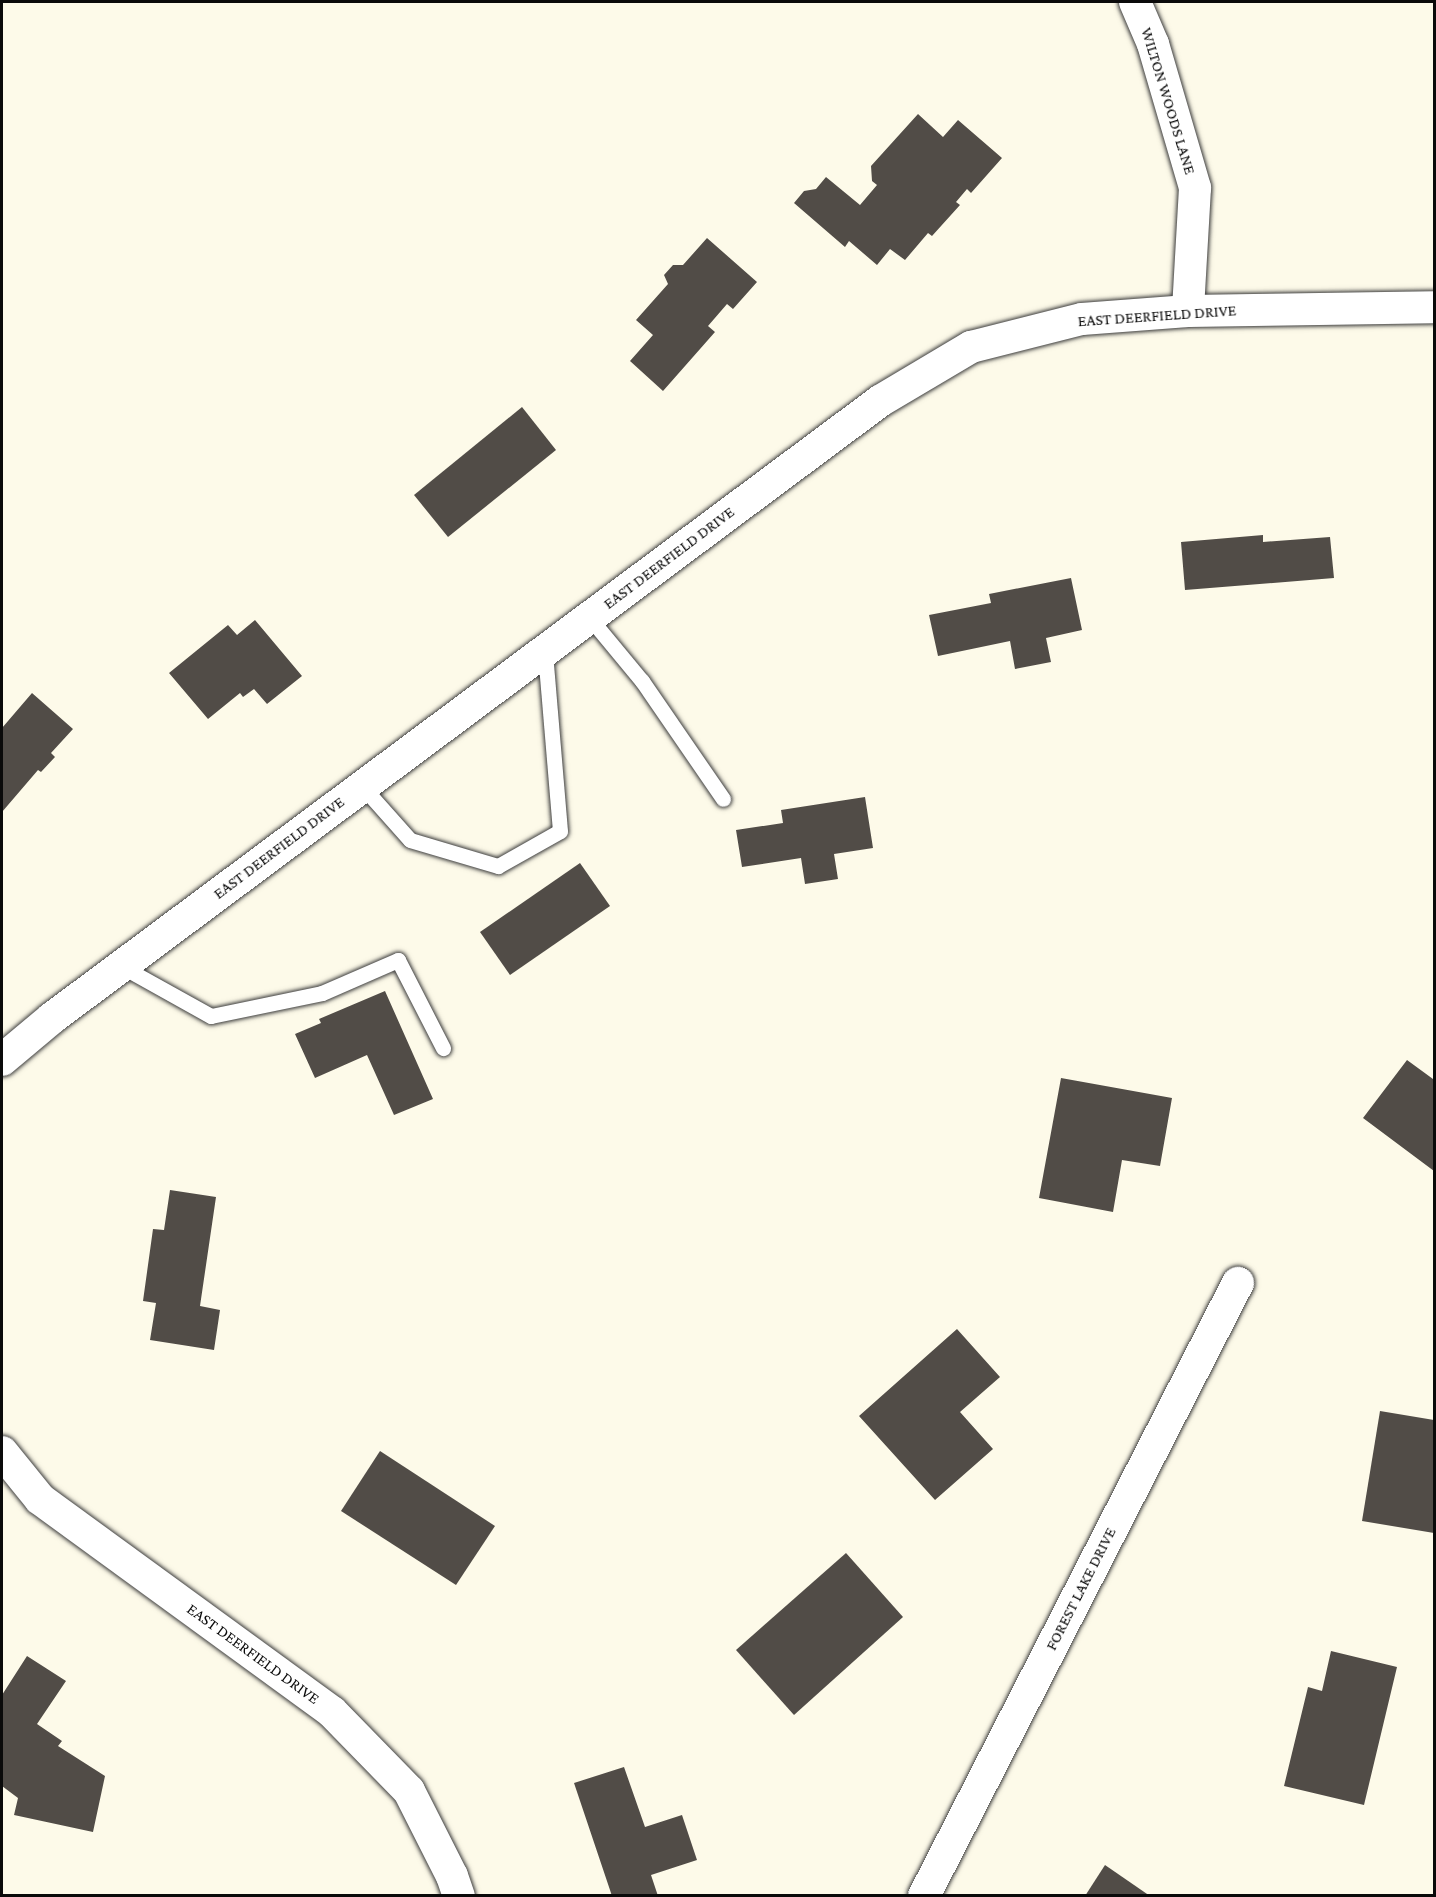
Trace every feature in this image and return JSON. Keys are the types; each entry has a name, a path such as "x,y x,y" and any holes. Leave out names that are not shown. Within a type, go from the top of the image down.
{"street":[{"name":"WILTON WOODS LANE","path":"1135,2 1153,44 1195,188 1188,310"},
{"name":"EAST DEERFIELD DRIVE","path":"2,1060 52,1018 121,966 880,401 971,347 1082,319 1188,310 1434,307"},
{"name":"FOREST LAKE DRIVE","path":"924,1896 1238,1283"},
{"name":"EAST DEERFIELD DRIVE","path":"2,1452 40,1499 332,1712 409,1791 452,1876 459,1896"}],"lane":[{"path":"589,617 642,681 723,799"},
{"path":"362,786 410,840 498,866 560,831 545,651"},
{"path":"121,966 211,1016 322,993 398,960 443,1047"}],"building":[{"path":"918,114 943,137 958,120 1002,158 971,193 967,189 956,202 960,205 932,236 928,233 905,260 890,249 877,265 849,241 845,247 794,203 804,191 816,189 826,177 860,205 877,185 872,181 871,166"},
{"path":"707,238 757,282 733,309 727,304 708,326 715,332 663,391 630,361 653,335 636,320 668,284 664,275 673,265 683,265"},
{"path":"522,407 556,450 448,537 414,495"},
{"path":"1263,535 1263,542 1330,537 1334,578 1185,590 1181,542"},
{"path":"1071,578 1082,630 1046,638 1051,662 1015,669 1010,641 938,656 929,615 991,603 989,594"},
{"path":"255,620 302,676 267,704 254,689 243,697 240,693 208,719 169,673 228,625 237,635"},
{"path":"32,693 73,729 51,753 55,757 41,772 38,770 2,812 2,728"},
{"path":"865,797 873,848 834,854 838,879 805,884 801,858 742,867 736,830 783,823 781,810"},
{"path":"580,863 610,906 510,975 480,932"},
{"path":"385,991 433,1099 394,1115 367,1055 315,1078 295,1034 321,1023 319,1019"},
{"path":"1407,1060 1433,1079 1434,1076 1434,1171 1363,1118"},
{"path":"1061,1078 1172,1098 1160,1166 1122,1160 1113,1212 1039,1198"},
{"path":"170,1190 216,1197 200,1306 220,1310 214,1350 150,1340 156,1303 143,1301 153,1229 164,1230"},
{"path":"957,1329 1000,1377 960,1412 993,1449 935,1500 859,1416"},
{"path":"1380,1411 1434,1420 1434,1533 1362,1521"},
{"path":"380,1451 495,1526 456,1585 341,1511"},
{"path":"846,1553 903,1617 794,1715 736,1650"},
{"path":"1331,1651 1397,1667 1364,1805 1284,1786 1308,1687 1322,1691"},
{"path":"27,1656 66,1681 37,1724 62,1741 58,1746 105,1776 93,1832 14,1815 18,1798 2,1786 2,1695"},
{"path":"624,1767 645,1827 682,1815 697,1860 651,1875 658,1896 612,1896 574,1783"},
{"path":"1105,1865 1150,1896 1085,1896"}]}
